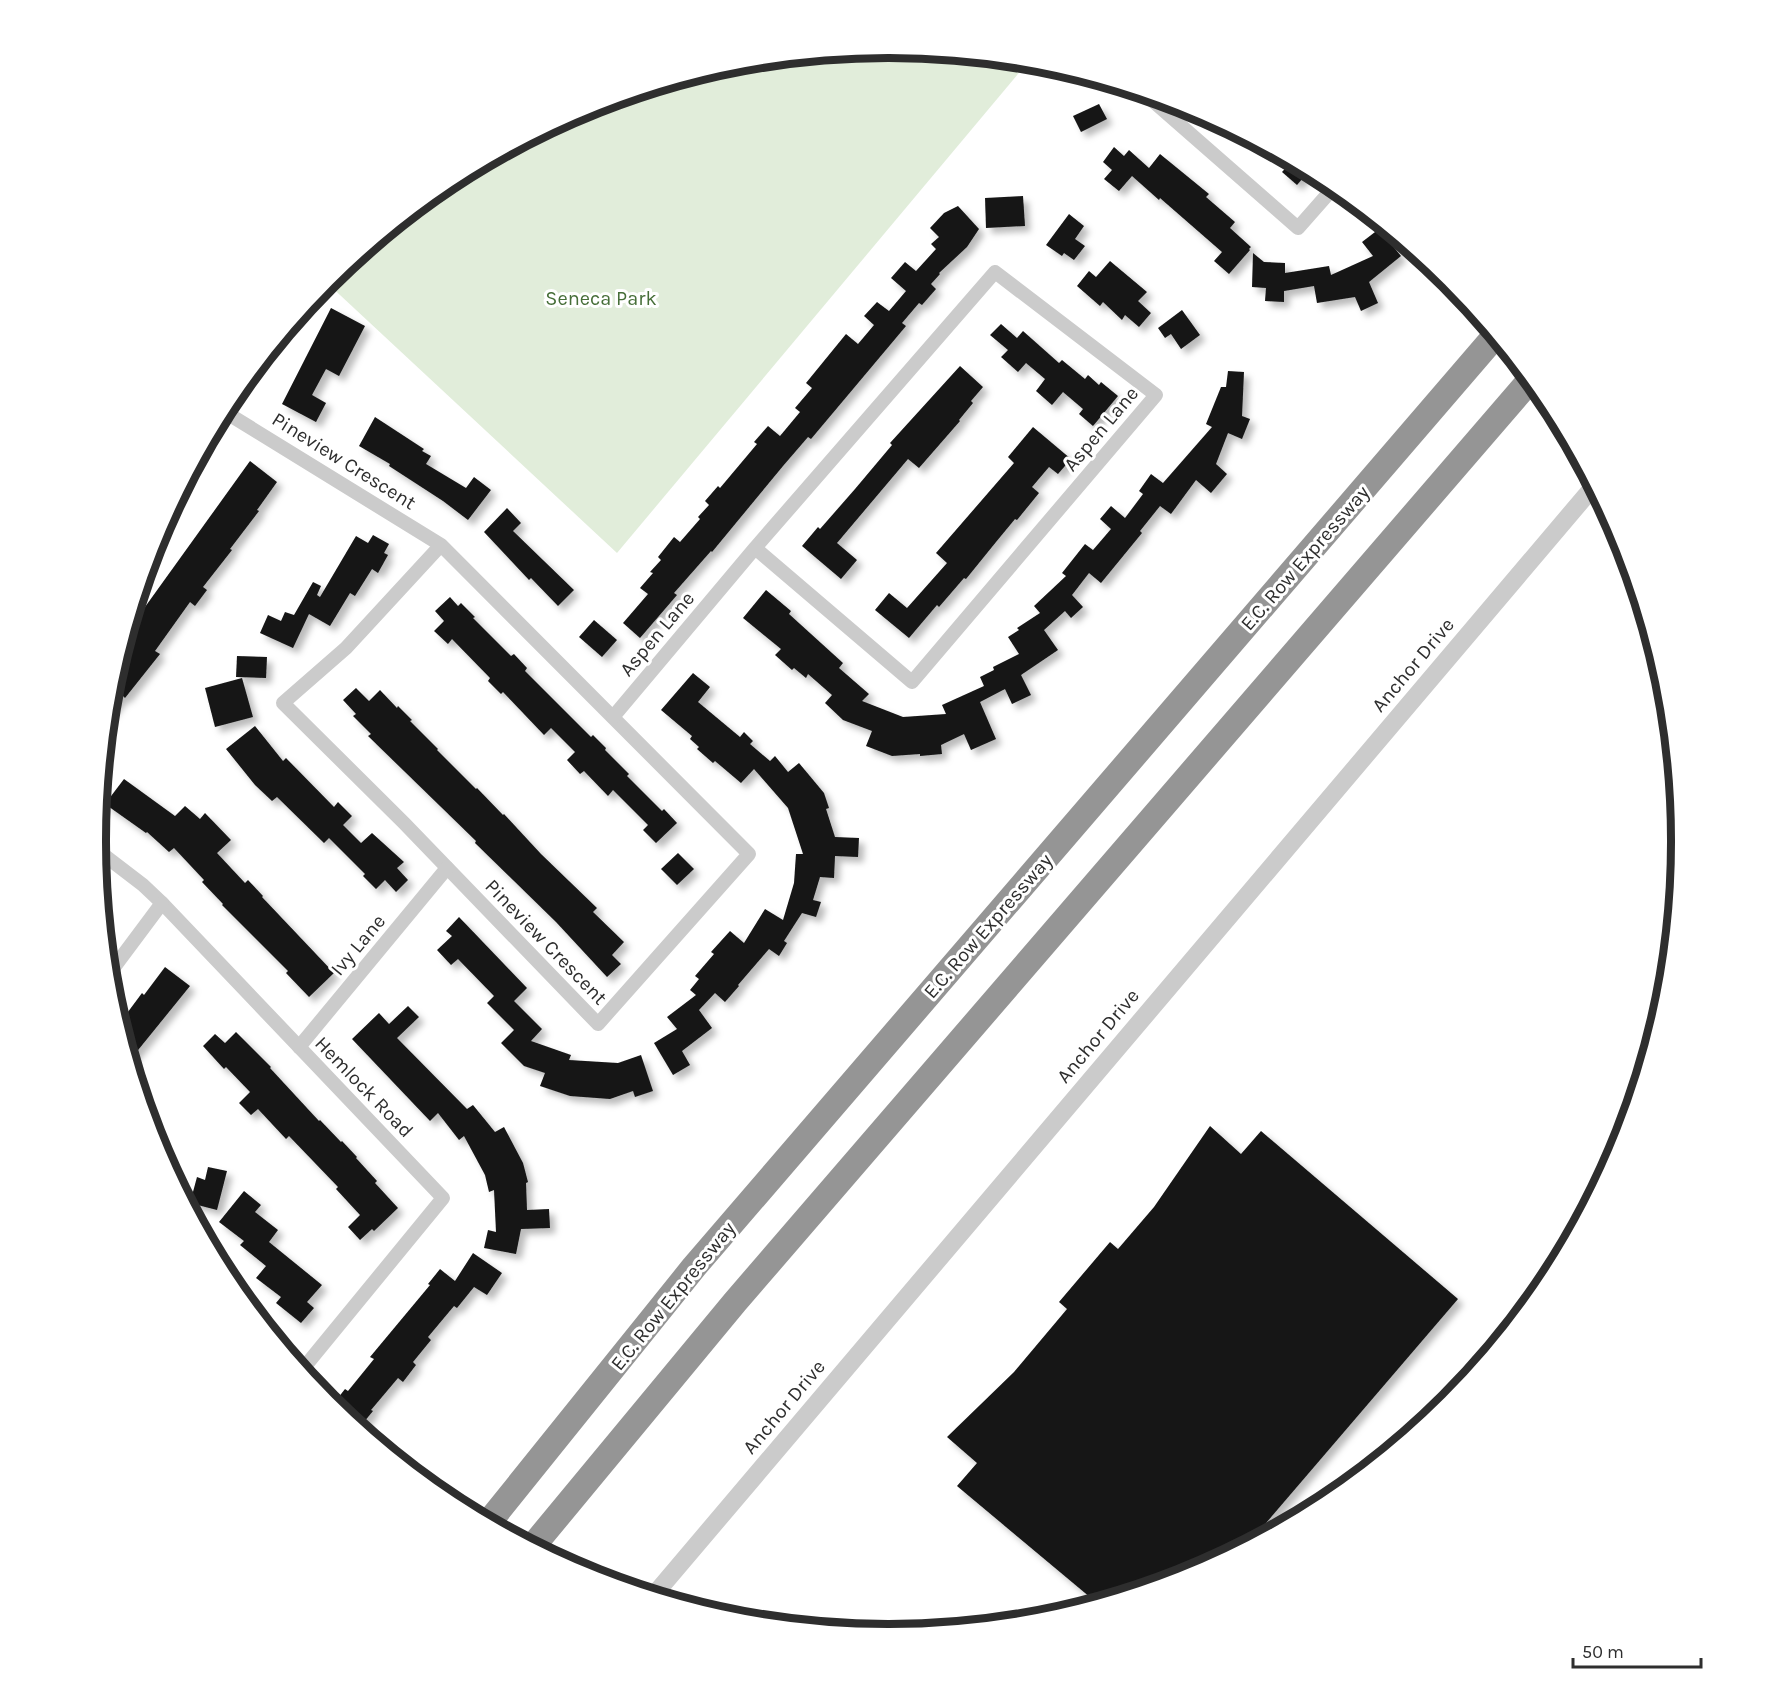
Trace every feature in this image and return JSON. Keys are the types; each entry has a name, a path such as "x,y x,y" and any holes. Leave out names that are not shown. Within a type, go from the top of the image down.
{"highway":[{"name":"E.C. Row Expressway","path":"493,1517 694,1267 1490,342"},
{"path":"537,1541 743,1293 1524,386"}],"street":[{"path":"1162,108 1298,228 1328,194"},
{"name":"Aspen Lane","path":"613,717 755,548 995,272 1156,395 912,682 755,548"},
{"name":"Pineview Crescent","path":"232,416 441,545 749,854 598,1024 283,703 346,648 441,545"},
{"name":"Anchor Drive","path":"659,1589 1589,492"},
{"name":"Hemlock Road","path":"107,857 162,903 443,1198 307,1364"},
{"name":"Ivy Lane","path":"299,1047 447,868"},
{"path":"116,965 162,903"}],"green space":[{"name":"Seneca Park","path":"888,58 940,60 1021,70 617,553 334,289 412,220 497,163 542,139 637,100 686,85 736,74 786,65 837,60"}],"building":[{"path":"1099,104 1107,119 1081,132 1073,116"},
{"path":"1114,147 1124,156 1129,150 1149,168 1160,154 1209,194 1206,197 1235,222 1230,228 1251,247 1229,274 1214,261 1222,252 1132,176 1119,191 1104,179 1112,170 1103,162"},
{"path":"1286,167 1303,178 1297,185 1282,172"},
{"path":"1023,196 1025,226 986,228 985,198"},
{"path":"958,206 979,229 967,247 939,273 931,284 936,289 922,305 919,303 902,323 906,326 811,439 808,437 712,552 674,593 677,595 640,638 623,623 648,594 640,588 661,560 658,557 674,537 680,542 700,519 698,517 709,505 705,501 718,486 720,488 757,444 754,442 768,426 780,436 800,412 795,408 812,388 806,383 846,334 858,344 874,325 864,316 877,302 889,311 906,291 891,278 905,262 916,271 936,249 931,244 939,237 930,228 944,213"},
{"path":"1069,214 1084,226 1075,239 1085,246 1074,260 1064,253 1062,256 1046,245"},
{"path":"1377,230 1401,256 1369,282 1378,303 1361,311 1355,297 1317,303 1314,286 1284,291 1284,302 1265,301 1266,288 1252,287 1253,253 1264,262 1285,263 1285,273 1329,266 1331,275 1373,256 1362,242"},
{"path":"1110,261 1147,292 1138,301 1151,313 1139,327 1125,315 1122,320 1103,302 1100,306 1077,286 1089,271 1096,277"},
{"path":"331,308 365,326 339,376 326,369 312,395 326,403 316,422 282,404"},
{"path":"1182,310 1200,335 1181,349 1171,334 1165,338 1158,328"},
{"path":"1001,324 1017,338 1023,331 1059,363 1062,360 1085,379 1088,375 1099,385 1101,382 1118,396 1093,426 1079,414 1083,409 1063,392 1052,405 1036,391 1045,379 1026,363 1018,372 1001,357 1008,350 990,335"},
{"path":"960,366 983,387 971,401 973,403 960,421 919,468 908,459 837,543 857,560 841,579 802,546 818,527 820,529 892,445 890,443"},
{"path":"1228,371 1244,372 1242,416 1250,419 1242,439 1228,433 1216,464 1227,474 1211,493 1196,480 1171,514 1160,506 1140,531 1142,533 1101,583 1089,573 1072,595 1083,607 1071,618 1065,611 1044,630 1058,650 1021,675 1031,695 1012,704 1005,689 980,702 996,739 971,750 964,734 941,745 942,754 920,756 920,754 892,756 866,746 872,731 843,720 825,703 832,695 808,674 806,678 794,668 792,670 775,655 781,649 743,618 766,590 791,611 789,614 843,663 839,668 869,694 862,701 903,717 946,714 942,705 984,686 980,677 994,670 993,667 1019,654 1008,637 1040,613 1034,606 1066,576 1062,573 1085,544 1093,550 1111,529 1100,519 1111,506 1125,518 1143,494 1139,491 1151,474 1163,483 1212,427 1206,424 1221,387 1226,387"},
{"path":"375,417 424,449 422,451 431,456 426,464 466,488 474,477 491,490 468,520 389,466 390,464 359,446"},
{"path":"1033,427 1071,459 1058,474 1049,467 1032,487 1039,493 1017,520 1015,519 966,579 964,578 939,607 937,605 909,638 875,610 889,593 907,608 947,563 936,553 1014,463 1008,457"},
{"path":"250,461 277,482 257,510 259,511 230,549 232,550 203,587 207,590 195,606 190,602 155,651 160,654 125,698 123,696 119,701 141,613"},
{"path":"507,508 521,523 513,531 574,590 558,606 531,578 529,580 484,532"},
{"path":"373,535 389,544 384,553 388,555 378,573 372,569 355,596 350,593 330,626 309,614 293,648 260,633 268,615 281,621 285,612 294,615 313,582 321,586 317,595 320,597 356,536 368,543"},
{"path":"450,597 458,606 461,603 511,656 514,654 527,668 525,671 591,737 593,735 606,748 605,750 629,774 627,776 677,823 656,843 643,830 648,825 613,790 608,796 584,771 580,774 567,760 575,752 551,728 544,735 503,692 501,694 488,681 490,678 452,639 448,644 434,631 444,621 435,611"},
{"path":"594,620 617,640 602,657 579,637"},
{"path":"237,656 267,657 266,678 236,677"},
{"path":"693,673 710,687 698,702 740,737 744,732 753,741 750,744 770,761 775,756 788,772 799,763 824,793 829,808 826,809 835,837 859,838 858,857 835,856 834,878 820,877 813,900 821,902 816,917 802,913 784,941 787,943 779,956 769,949 725,1002 715,993 699,1010 712,1028 682,1051 690,1065 673,1075 654,1043 677,1029 667,1017 696,995 690,990 699,979 695,976 714,954 711,952 730,931 744,943 765,909 783,920 794,883 796,854 803,854 788,808 754,769 741,783 697,749 699,747 690,739 692,736 661,710"},
{"path":"242,678 253,717 215,727 205,688"},
{"path":"356,688 369,701 380,690 397,708 398,706 437,750 597,908 593,912 624,942 612,955 621,964 607,977 556,922 475,843 476,841 368,736 371,734 353,716 356,714 343,700"},
{"path":"255,726 283,761 286,758 334,807 338,802 352,816 343,825 361,843 372,833 404,862 397,868 408,880 396,892 385,880 376,889 363,876 365,874 329,838 324,843 277,797 272,801 255,785 226,749"},
{"path":"124,779 175,816 185,806 200,819 205,813 231,840 217,853 245,883 248,880 334,973 309,997 286,973 288,971 222,905 202,882 204,880 174,848 169,852 147,832 107,806 108,801"},
{"path":"678,853 694,869 677,885 661,869"},
{"path":"459,917 527,988 514,1001 542,1029 531,1041 571,1055 569,1060 618,1063 641,1055 653,1091 635,1097 633,1091 610,1099 570,1096 540,1086 545,1073 524,1066 501,1043 514,1030 487,1003 494,996 458,959 451,965 437,950 452,936 446,931"},
{"path":"165,967 190,986 136,1053 126,1015 142,993 144,995"},
{"path":"408,1006 419,1017 397,1038 467,1109 473,1105 495,1132 504,1127 523,1163 528,1182 526,1183 527,1210 549,1209 550,1228 521,1229 516,1254 484,1248 488,1230 496,1232 494,1190 489,1192 485,1175 464,1136 459,1140 438,1113 430,1121 352,1039 379,1013 389,1024"},
{"path":"236,1032 319,1121 357,1157 377,1181 375,1183 398,1208 374,1231 372,1229 360,1240 348,1227 360,1215 336,1189 338,1187 289,1136 286,1139 258,1109 251,1115 239,1103 250,1092 203,1046 215,1034 225,1043"},
{"path":"1210,1126 1241,1154 1261,1131 1458,1299 1261,1529 1188,1564 1090,1597 957,1486 977,1463 947,1437 1014,1372 1067,1309 1059,1302 1110,1242 1118,1249 1154,1207"},
{"path":"208,1167 227,1171 217,1210 196,1205 192,1196 197,1177 205,1180"},
{"path":"244,1191 261,1205 255,1212 278,1230 269,1242 322,1285 307,1302 314,1308 301,1323 276,1303 281,1297 256,1278 266,1266 240,1245 244,1241 219,1222"},
{"path":"473,1253 502,1273 487,1295 474,1287 457,1308 454,1306 428,1337 431,1340 413,1362 416,1365 403,1382 398,1378 365,1421 339,1397 345,1389 348,1391 374,1359 370,1357 430,1285 428,1284 440,1269 455,1281"}]}
